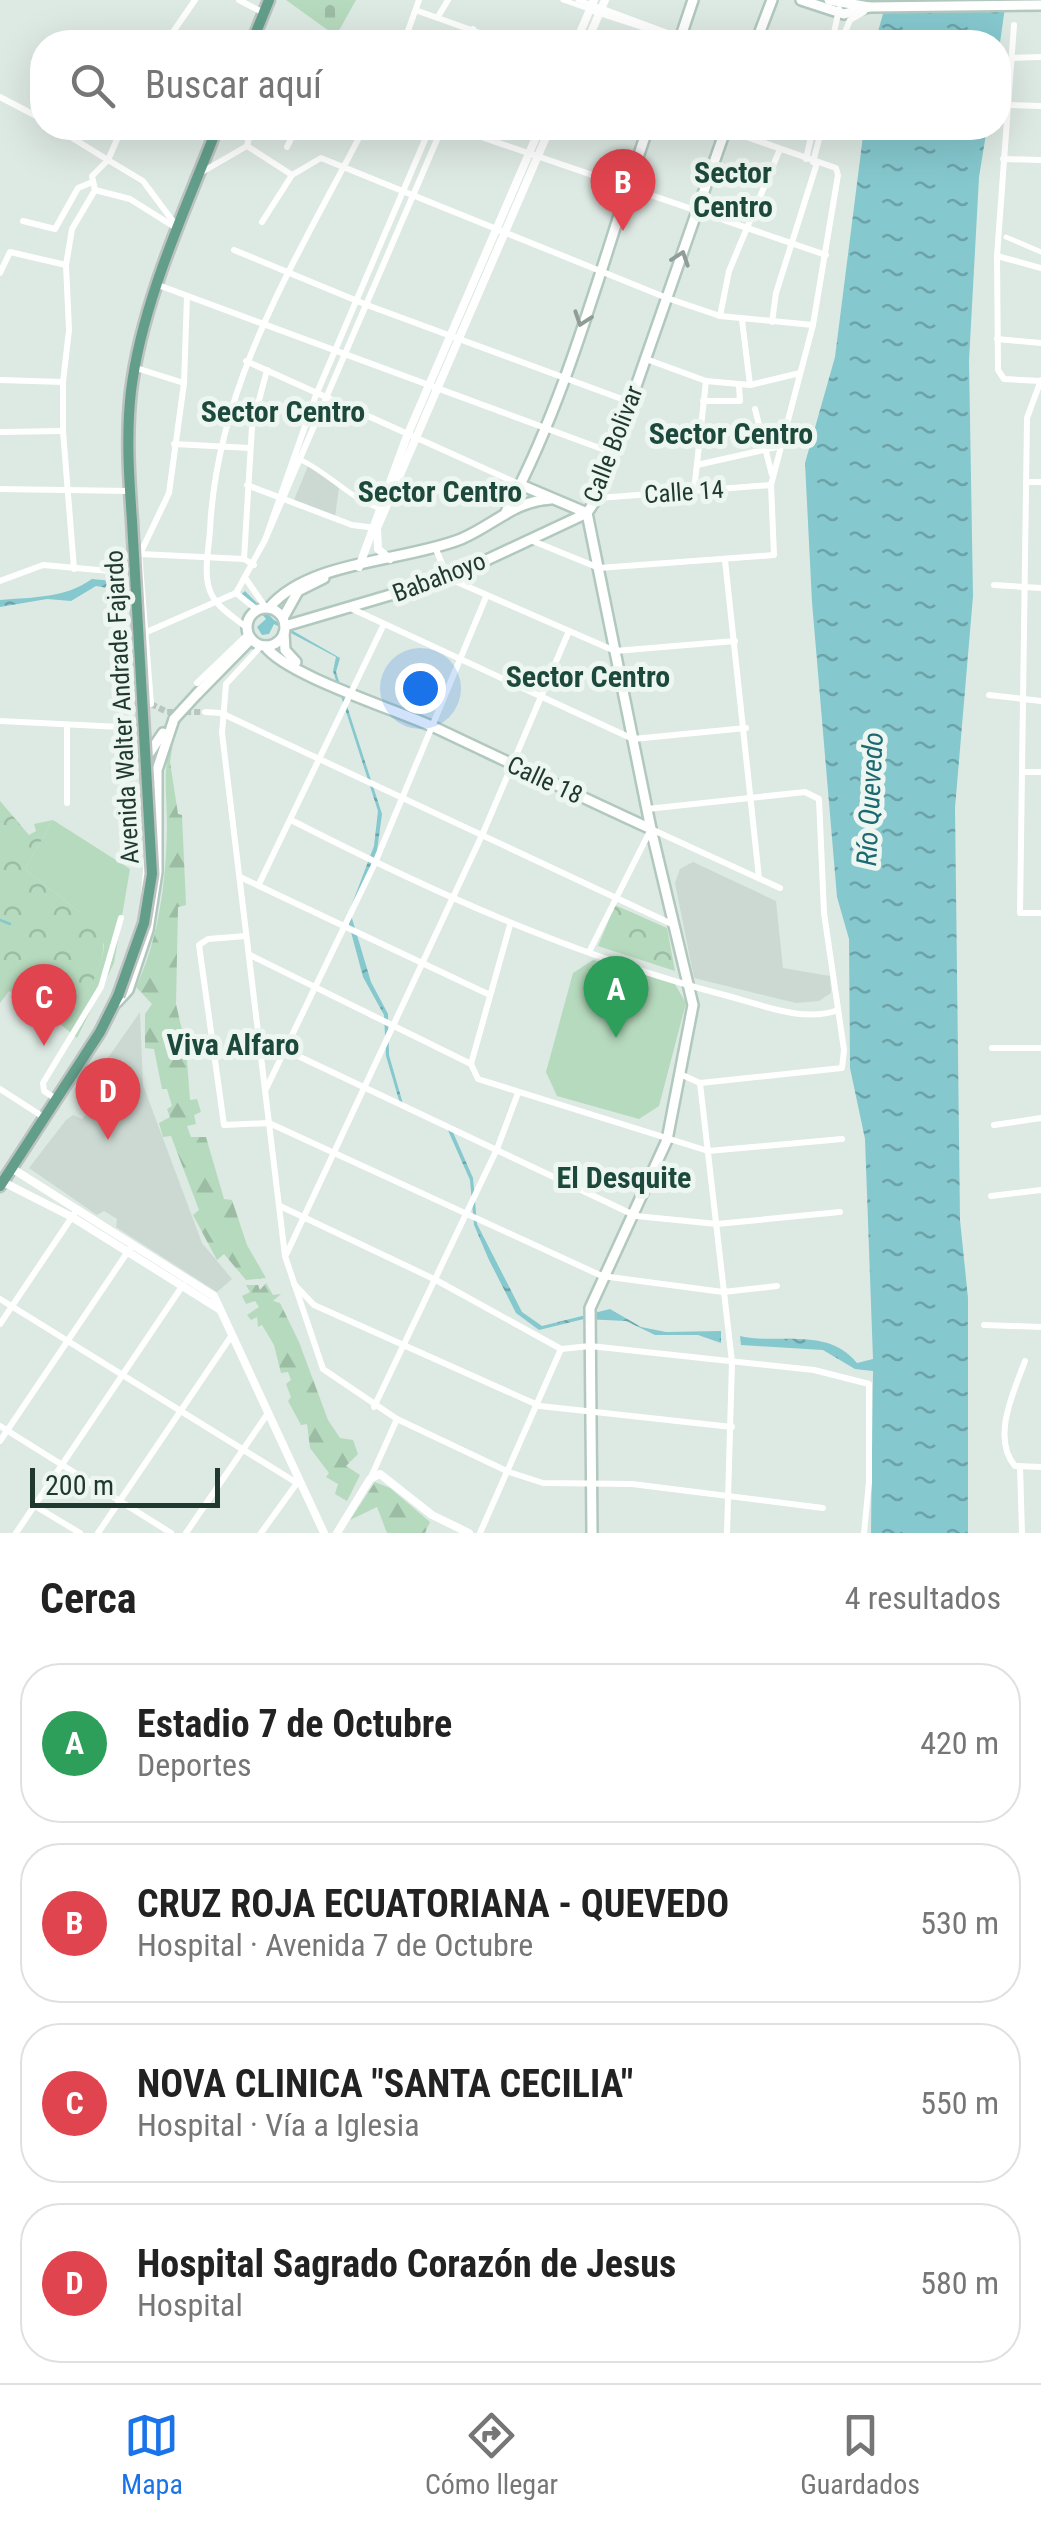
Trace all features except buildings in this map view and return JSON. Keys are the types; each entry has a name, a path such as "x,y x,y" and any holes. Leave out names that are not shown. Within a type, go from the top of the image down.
{"main road":[{"path":"257,30 269,0"},
{"path":"684,30 694,0"},
{"path":"761,30 772,0"},
{"path":"800,0 864,6 1035,4"},
{"name":"Avenida Walter Andrade Fajardo","path":"2,1184 18,1172 23,1155 116,1000 140,937 152,874 129,423 136,368 158,285 212,140"},
{"path":"506,512 562,376 644,140"},
{"name":"Calle Bolivar","path":"592,1533 590,1308 602,1276 636,1216 667,1140 693,1016 587,513 598,498 720,140"},
{"path":"520,485 587,513"},
{"path":"148,755 197,689 256,640 264,608 300,582 434,548 470,534 526,502 551,499"},
{"name":"Babahoyo","path":"284,626 448,578 587,513"},
{"path":"256,640 277,642 298,591 339,570"},
{"path":"264,608 284,626 288,655 310,674"},
{"name":"Calle 18","path":"256,640 272,654 352,695 432,726 651,829"},
{"name":"Avenida Walter Andrade Fajardo","path":"116,1000 128,990 148,930 158,872 156,770 174,719"}],"street":[{"path":"174,30 194,0"},
{"path":"238,0 264,13"},
{"path":"409,30 418,11 418,0"},
{"path":"440,15 448,0"},
{"path":"563,0 597,6"},
{"path":"578,0 654,30"},
{"path":"834,30 837,4"},
{"path":"583,30 597,6"},
{"path":"845,30 864,6"},
{"path":"418,11 440,15 473,29"},
{"path":"1011,70 1014,25"},
{"path":"1012,58 1041,57"},
{"path":"0,97 30,113"},
{"path":"1011,106 1041,106"},
{"path":"76,140 143,181 178,229"},
{"path":"74,569 63,431 62,382 69,330 66,265 72,228 117,140"},
{"path":"199,174 247,146 248,140"},
{"path":"287,147 290,140"},
{"path":"256,640 216,603 208,583 212,486 233,396 261,322 358,140"},
{"path":"140,634 236,593 246,579 282,497 316,395 425,140"},
{"path":"282,497 437,140"},
{"path":"490,140 826,255"},
{"path":"533,155 537,140"},
{"path":"358,568 500,227 542,140"},
{"path":"755,140 836,168 813,325 772,482"},
{"path":"812,161 813,140"},
{"path":"772,322 818,140"},
{"path":"1005,140 998,256 998,373 1004,379 1041,381 1028,414 1020,913 1041,914"},
{"path":"247,146 292,174"},
{"path":"720,316 729,271 780,149"},
{"path":"262,222 292,174 319,158 600,267 666,298 720,316 813,325"},
{"path":"1003,159 1041,160"},
{"path":"23,220 56,229 78,188 92,186 130,199 178,229"},
{"path":"1006,238 1041,252"},
{"path":"0,248 66,265"},
{"path":"234,250 356,301 630,402"},
{"path":"0,273 10,252"},
{"path":"998,256 1041,268"},
{"path":"158,285 613,452"},
{"path":"187,296 184,383 169,493 140,554 244,559 254,565"},
{"path":"742,320 750,385"},
{"path":"997,339 1041,343"},
{"path":"646,359 706,381 739,387 800,373"},
{"path":"246,361 520,485"},
{"path":"136,368 184,383"},
{"path":"244,559 250,448 266,370"},
{"path":"0,380 62,382"},
{"path":"694,491 706,381"},
{"path":"704,401 740,402 739,387"},
{"path":"527,539 600,568 774,555 772,482 755,408"},
{"path":"0,432 63,431"},
{"path":"390,559 378,549 373,528 378,508 411,438"},
{"path":"174,444 250,448"},
{"path":"696,465 782,446"},
{"path":"301,460 331,476 356,499 378,508"},
{"name":"Calle 14","path":"598,498 772,482"},
{"path":"1026,482 1041,482"},
{"path":"246,485 373,528"},
{"path":"0,489 130,491"},
{"name":"Avenida Walter Andrade Fajardo","path":"116,1000 142,912 146,874 137,587 140,554 132,522"},
{"name":"Avenida Walter Andrade Fajardo","path":"132,522 132,573 137,587"},
{"path":"434,548 448,578 616,652 735,640"},
{"path":"726,560 759,878"},
{"path":"0,580 43,565 132,573"},
{"path":"246,579 264,608"},
{"path":"994,585 1041,588"},
{"path":"236,593 264,608"},
{"path":"266,1089 403,800 486,598"},
{"path":"348,607 633,740 746,728"},
{"path":"260,884 384,624"},
{"path":"286,1256 334,1150 367,1089 393,1022 483,832 569,631"},
{"name":"Avenida Walter Andrade Fajardo","path":"139,689 151,704 140,634"},
{"path":"197,689 256,640"},
{"path":"256,640 226,684 221,713 288,1274 319,1364 374,1407 510,1472 543,1483 592,1481 824,1508"},
{"path":"989,695 1041,701"},
{"path":"205,712 221,713 322,757 403,800 483,832 676,925"},
{"path":"0,722 141,728"},
{"path":"67,802 68,726"},
{"path":"1022,772 1041,772"},
{"path":"647,809 805,792 819,799 824,913 844,1050 842,1068 700,1082 680,1074"},
{"path":"292,820 510,924 589,952 689,986 805,1014 822,1016 838,1010"},
{"path":"589,952 651,829"},
{"name":"Calle 18","path":"651,829 780,888"},
{"path":"240,878 490,994"},
{"path":"56,1099 44,1091 43,1083 101,987 121,918"},
{"path":"470,1064 510,924"},
{"path":"246,936 202,941 199,963 222,1121 228,1128 270,1123 602,1276 723,1292 777,1286"},
{"path":"249,955 393,1022 470,1064 478,1079 667,1140 708,1151 842,1138"},
{"path":"260,1038 636,1216 716,1224 840,1212"},
{"path":"992,1048 1041,1048"},
{"path":"700,1082 732,1362 727,1533"},
{"path":"0,1089 45,1118"},
{"path":"374,1407 497,1149 518,1093"},
{"path":"994,1125 1041,1118"},
{"path":"18,1172 78,1208 130,1248"},
{"path":"2,1184 130,1248 185,1282 222,1312 297,1483 329,1528 338,1530 370,1478 397,1419"},
{"path":"991,1196 1041,1190"},
{"path":"278,1205 436,1280 561,1349 590,1346 814,1370 869,1384 870,1482 864,1533"},
{"path":"0,1324 78,1208"},
{"path":"0,1442 4,1428 69,1343 130,1248"},
{"path":"288,1274 314,1305 540,1406 732,1427"},
{"path":"16,1533 185,1282"},
{"path":"0,1300 239,1451 297,1483"},
{"path":"984,1325 1041,1327"},
{"path":"98,1533 232,1335"},
{"path":"480,1533 540,1406 561,1349"},
{"path":"1025,1361 1005,1416 1010,1459 1020,1466 1041,1466"},
{"path":"186,1533 268,1413"},
{"path":"4,1428 171,1533"},
{"path":"1020,1466 1022,1533"},
{"path":"370,1478 387,1476 432,1515 469,1533"},
{"path":"262,1533 297,1483"},
{"path":"35,1506 80,1533"},
{"path":"319,1518 324,1533"}],"shaded area":[{"path":"308,466 339,488 335,517 294,500"},
{"path":"693,862 776,901 783,968 830,976 831,993 819,1001 796,1003 694,978 675,883 680,869"},
{"path":"140,1012 143,1085 202,1243 232,1279 217,1292 116,1227 117,1219 104,1211 97,1215 29,1168 66,1120 73,1115 82,1119 90,1110 83,1099 87,1088"}],"green space":[{"path":"286,0 356,0 339,30 328,30"},
{"path":"175,729 170,762 178,814 182,815 186,905 178,907 176,1004 186,1048 190,1100 197,1099 201,1112 194,1115 196,1124 187,1126 191,1137 206,1137 224,1199 232,1200 247,1245 266,1278 246,1280 224,1254 217,1260 193,1215 199,1210 171,1136 163,1137 159,1123 170,1117 167,1109 172,1106 167,1089 162,1089 154,1049 145,1048 145,1014 152,1004 136,987 156,929 163,889 166,767"},
{"path":"0,801 29,835 36,831 34,824 53,820 25,869 78,911 103,940 96,975 60,1024 38,999 20,999 9,991 0,1003"},
{"path":"53,820 130,869 114,963 77,1038 60,1024 95,977 104,944 78,911 25,869"},
{"path":"615,905 667,928 675,971 598,946"},
{"path":"593,960 673,981 686,1003 659,1106 639,1119 557,1096 546,1072 573,973"},
{"path":"266,1283 273,1295 281,1294 273,1301 280,1303 299,1342 328,1420 340,1438 353,1440 358,1454 346,1466 360,1475 347,1501 335,1494 338,1484 326,1477 329,1473 310,1448 307,1424 301,1425 288,1401 291,1397 286,1384 291,1380 288,1372 281,1373 274,1345 262,1325 258,1327 257,1317 251,1320 247,1315 259,1307 255,1301 246,1304 242,1296 250,1292 246,1285 258,1285 260,1290"},
{"path":"375,1482 390,1488 430,1522 425,1533 387,1533 377,1507 350,1520"}],"water":[{"path":"887,0 1006,0 1002,30 878,30"},
{"name":"Río Quevedo","path":"862,140 985,140 979,177 969,361 973,596 955,808 960,1220 968,1298 968,1533 871,1533 873,1371 855,1369 823,1350 741,1345 740,1336 802,1339 831,1344 857,1363 873,1359 865,1139 850,1068 849,939 837,897 812,602 805,463 835,357"},
{"path":"92,579 124,582 124,591 96,586 71,601 47,599 0,607 0,600 60,593"},
{"path":"245,591 274,620 340,658 336,672 382,814 376,858 351,915 371,982 388,1014 389,1055 403,1104 452,1130 473,1178 477,1224 522,1312 542,1326 610,1309 641,1327 666,1332 721,1331 721,1343 698,1335 655,1335 626,1321 584,1319 539,1330 516,1313 474,1225 470,1180 447,1128 401,1107 386,1056 384,1015 363,977 347,917 374,846 378,811 333,671 336,657 274,624 269,634 262,635 257,627 266,619 253,603 239,596"}],"waterway":[{"path":"0,920 10,924"}],"tunnel":[{"path":"151,704 167,712 205,712"}],"place":[{"name":"CRUZ ROJA ECUATORIANA - QUEVEDO","path":"623,231"},
{"name":"Estadio 7 de Octubre","path":"616,1038"},
{"name":"NOVA CLINICA \"SANTA CECILIA\"","path":"44,1046"},
{"name":"Hospital Sagrado Corazón de Jesus","path":"108,1140"}],"district":[{"name":"Sector Centro","path":"733,189"},
{"name":"Sector Centro","path":"283,411"},
{"name":"Sector Centro","path":"731,433"},
{"name":"Sector Centro","path":"440,491"},
{"name":"Sector Centro","path":"588,676"},
{"name":"Viva Alfaro","path":"233,1044"},
{"name":"El Desquite","path":"624,1177"}]}
